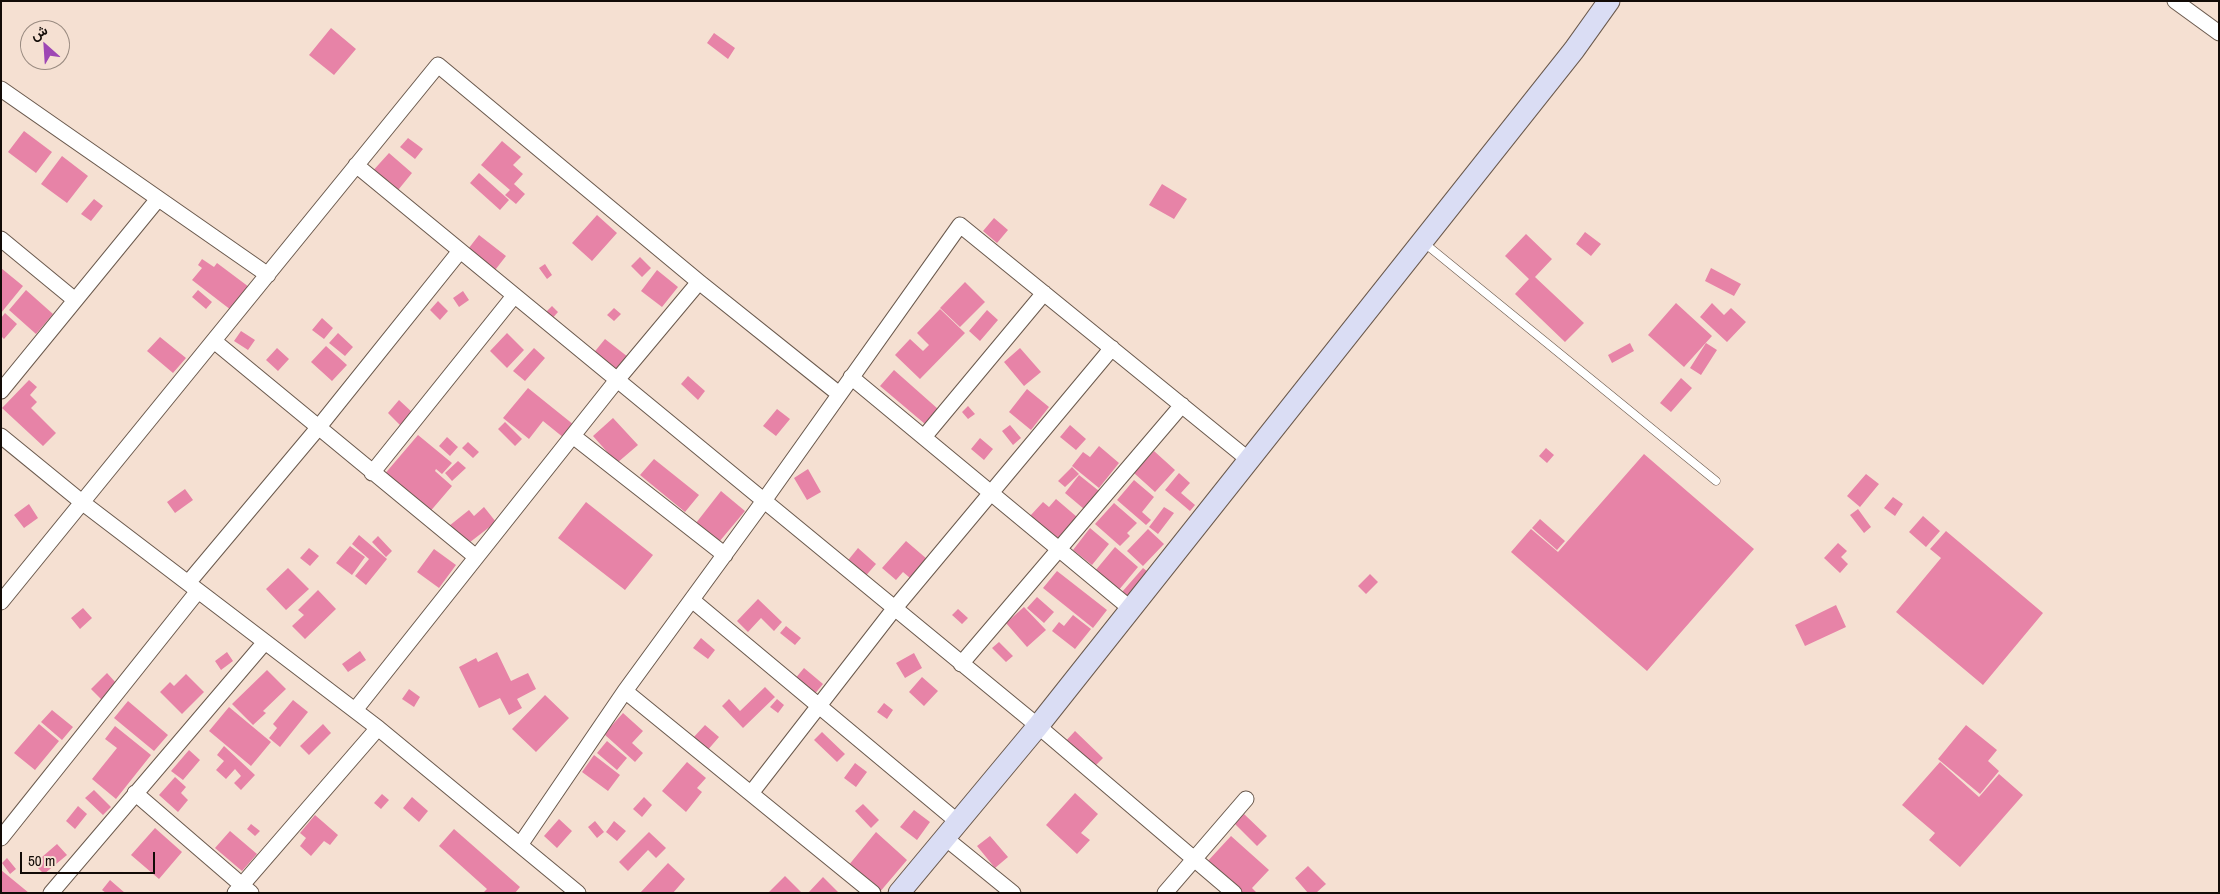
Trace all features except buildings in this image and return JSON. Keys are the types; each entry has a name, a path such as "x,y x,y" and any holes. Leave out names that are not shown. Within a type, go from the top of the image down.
{"main road":[{"path":"899,893 1038,726 1574,50 1610,1"}],"street":[{"path":"2175,1 2219,33"},
{"path":"1,602 438,64 698,282 839,394"},
{"path":"1,89 268,275"},
{"path":"356,165 763,502 1038,726 1234,893"},
{"path":"1,391 158,199"},
{"path":"520,845 625,691 763,502 960,225 1249,460"},
{"path":"1,239 75,300"},
{"path":"1,838 193,587 460,252"},
{"path":"355,710 617,380 698,282"},
{"path":"924,437 1044,293"},
{"path":"372,472 514,296"},
{"path":"214,341 476,558"},
{"path":"752,792 894,609 1112,348"},
{"path":"851,377 1131,609"},
{"path":"961,664 1182,405"},
{"path":"1,436 83,503 378,728 520,845 572,891"},
{"path":"573,436 724,555"},
{"path":"692,600 819,706 951,829 1012,893"},
{"path":"51,893 266,642"},
{"path":"625,691 752,792 873,893"},
{"path":"135,793 243,890 378,728"},
{"path":"1165,893 1246,799"}],"lane":[{"path":"1422,242 1716,480"}]}
